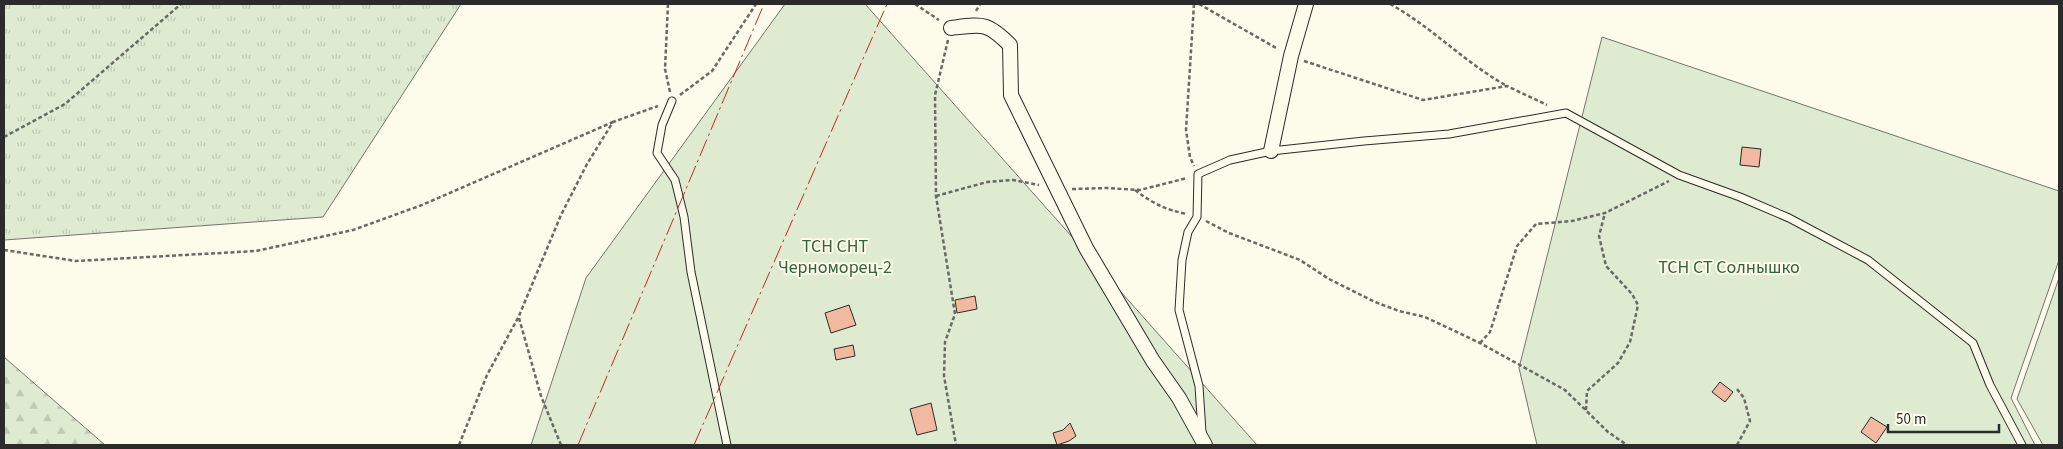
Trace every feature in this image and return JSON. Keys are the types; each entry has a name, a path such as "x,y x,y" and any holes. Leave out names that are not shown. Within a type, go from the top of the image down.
{"street":[{"path":"1271,151 1291,56 1306,4"},
{"path":"951,28 977,25 994,29 1010,45 1010,95 1086,248 1153,361 1179,398 1203,443"}],"lane":[{"path":"672,101 662,125 657,153 674,180 684,217 691,272 727,445"},
{"path":"1203,443 1199,386 1179,310 1182,260 1188,232 1197,216 1198,174 1230,160 1271,151 1449,134 1566,113 1679,176 1740,197 1781,214 1868,260 1973,343 1990,385 2022,445"}],"path":[{"path":"4,137 65,104 181,4"},
{"path":"668,4 665,69 672,101"},
{"path":"4,250 76,261 256,251 353,230 422,205 613,122 672,101 712,71 756,4"},
{"path":"915,4 951,28 935,95 936,196 955,314 945,342 944,376 956,445"},
{"path":"936,196 987,182 1014,180 1057,188 1136,190 1154,188 1198,174 1190,157 1186,130 1194,4"},
{"path":"1199,4 1291,56 1423,100 1507,86"},
{"path":"1390,4 1410,14 1483,73 1566,113"},
{"path":"459,445 487,376 519,316 566,206 587,164 613,122"},
{"path":"1480,343 1490,332 1517,246 1536,224 1572,221 1605,213 1679,176"},
{"path":"1136,190 1150,202 1168,210 1197,216 1229,233 1300,260 1329,279 1375,302 1399,311 1425,317 1480,343 1565,390 1608,432 1627,445"},
{"path":"1586,410 1587,391 1618,362 1630,342 1638,305 1632,294 1606,266 1599,236 1605,213"},
{"path":"519,316 541,396 561,445"},
{"path":"1737,389 1744,398 1750,422 1737,445"}],"green space":[{"path":"4,4 461,4 323,217 4,240"},
{"name":"ТСН СНТ Черноморец-2","path":"785,4 865,4 1257,445 531,445 586,278"},
{"name":"ТСН СТ Солнышко","path":"1602,37 2059,191 2059,260 2011,398 2035,445 1537,445 1519,368"},
{"path":"2059,278 2059,445 2043,445 2017,399"},
{"path":"4,357 105,445 4,445"}],"building":[{"path":"1742,147 1761,149 1759,167 1740,165"},
{"path":"975,296 977,309 957,313 955,300"},
{"path":"849,305 856,325 831,333 825,313"},
{"path":"853,345 855,356 836,360 834,349"},
{"path":"1720,382 1733,392 1725,402 1712,392"},
{"path":"931,403 937,430 917,435 910,409"},
{"path":"1871,417 1887,427 1876,443 1861,432"},
{"path":"1070,423 1076,436 1069,441 1057,445 1053,433 1063,430"}],"power":[{"path":"578,445 764,4"},
{"path":"694,445 887,4"}]}
